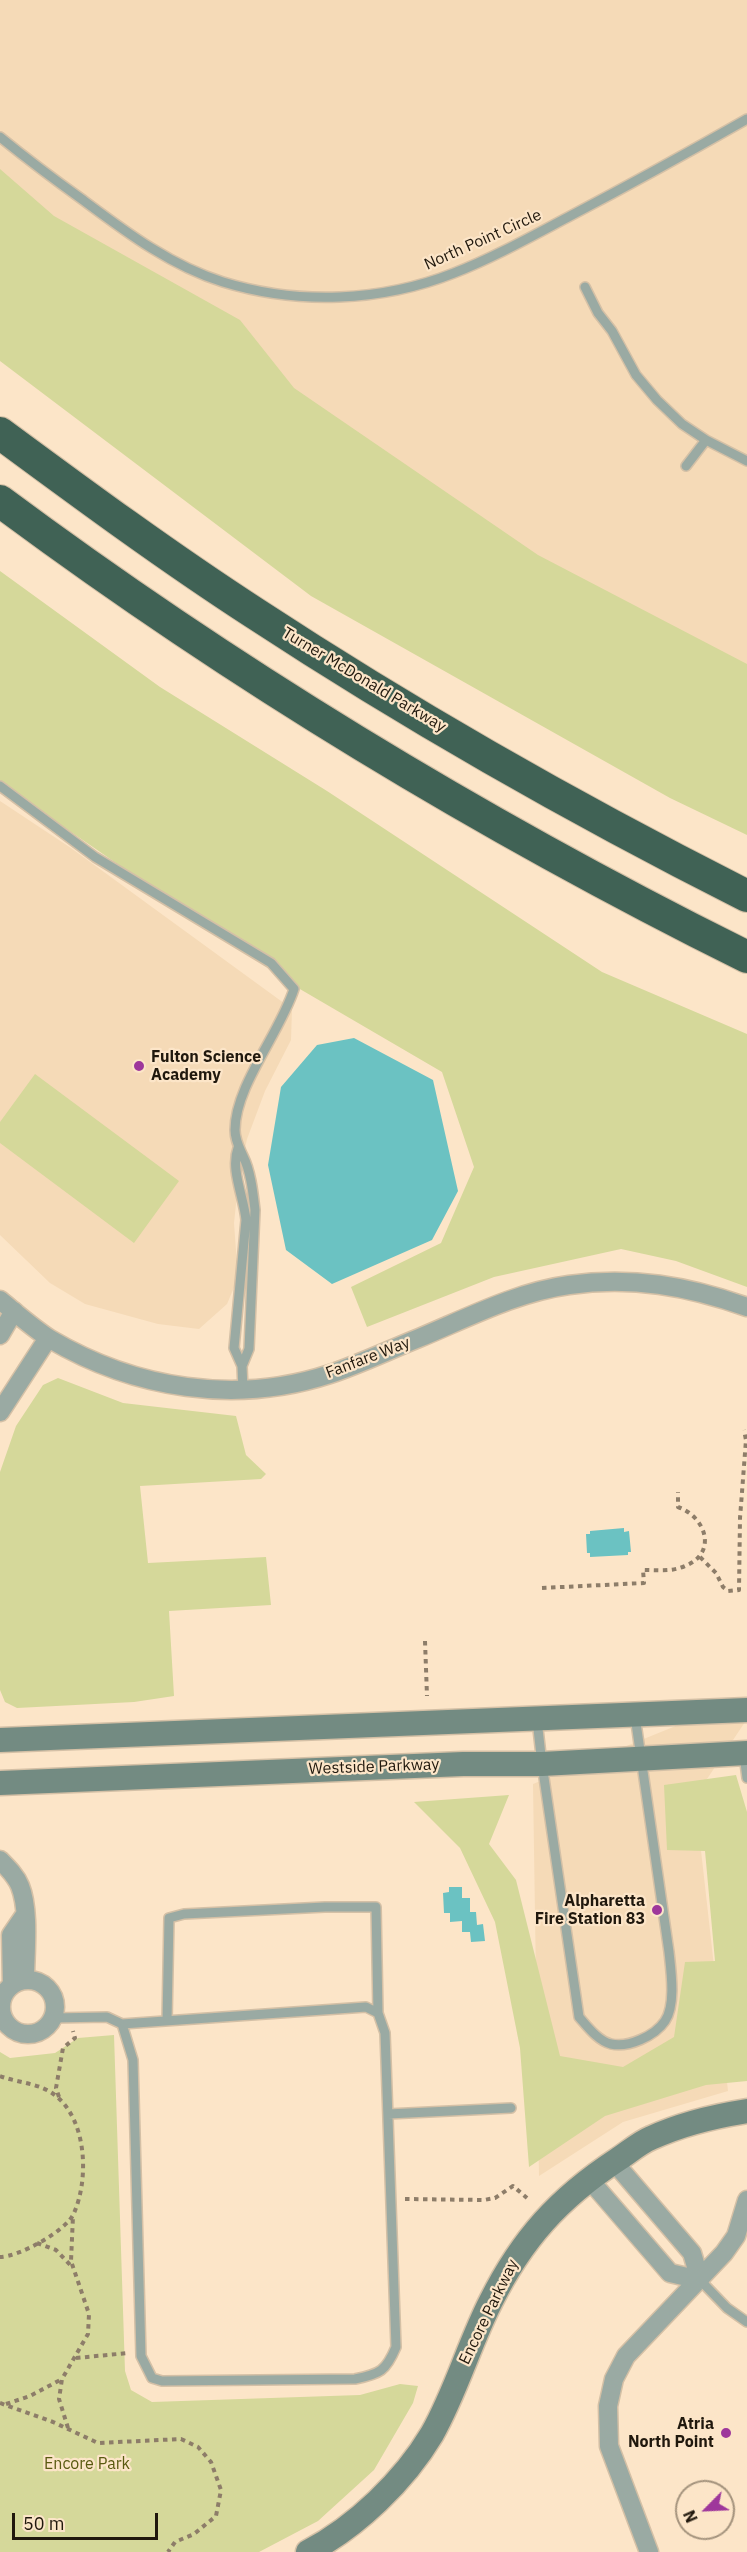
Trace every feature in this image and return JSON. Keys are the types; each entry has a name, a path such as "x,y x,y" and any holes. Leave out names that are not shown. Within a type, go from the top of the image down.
{"highway":[{"name":"Turner McDonald Parkway","path":"0,434 174,559 257,615 531,780 747,896"},
{"path":"0,501 139,601 320,718 504,828 596,879 747,957"}],"main road":[{"path":"695,1712 716,1706 747,1692"},
{"path":"0,1740 747,1710"},
{"name":"Westside Parkway","path":"0,1782 463,1764 542,1764 746,1753"},
{"name":"Encore Parkway","path":"308,2552 322,2545 365,2513 400,2477 431,2434 491,2301 524,2244 567,2196 650,2138 711,2117 747,2111"}],"street":[{"name":"Fanfare Way","path":"7,1306 48,1338 79,1355 137,1377 199,1389 243,1390 279,1386 330,1374 511,1300 566,1285 622,1282 667,1284 699,1291 747,1307"},
{"path":"0,1335 7,1306"},
{"path":"0,1412 48,1338"},
{"path":"0,1860 20,1885 24,1902 19,1982 3,1997 1,2015 12,2029 29,2035 62,2018 48,1987 40,1982 19,1982"},
{"path":"614,2162 692,2253 700,2280"},
{"path":"589,2179 670,2273 700,2280"},
{"path":"649,2552 609,2446 608,2406 614,2379 626,2356 724,2253 736,2235 747,2200"},
{"path":"631,2228 652,2208"}],"lane":[{"name":"North Point Circle","path":"0,137 125,231 196,272 223,282 275,294 329,298 393,291 455,273 629,186 747,119"},
{"path":"585,287 636,375 682,424 705,440 747,461"},
{"path":"686,466 705,440"},
{"path":"0,786 95,857 271,963 294,989 287,1010 244,1091 235,1128 238,1148 250,1179 255,1210 249,1349 242,1366"},
{"path":"238,1148 234,1159 245,1204 246,1221 234,1348 242,1366 243,1390"},
{"path":"537,1718 579,2017 594,2033 611,2044 639,2042 665,2021 673,1991 635,1714"},
{"path":"746,1753 747,1778"},
{"path":"122,2024 133,2060 141,2352 145,2368 152,2378 162,2381 355,2379 374,2375 388,2365 396,2347 385,2033 378,2013 376,1907 325,1907 184,1914 169,1918 167,2021"},
{"path":"62,2018 107,2018 122,2024 366,2007 378,2013"},
{"path":"388,2114 511,2108"},
{"path":"700,2280 727,2308 747,2322"}],"path":[{"path":"700,1557 716,1573 723,1587 728,1591 739,1590 740,1518 746,1440 744,1430"},
{"path":"542,1588 644,1582 643,1570 678,1569 700,1557 704,1546 702,1527 693,1515 678,1507 678,1492"},
{"path":"425,1641 427,1696"},
{"path":"60,2100 56,2088 63,2048 75,2038 62,2018"},
{"path":"0,2076 29,2083 56,2096 74,2119 82,2145 83,2169 80,2196 74,2216 71,2261 89,2314 88,2334 62,2379 59,2399 68,2429"},
{"path":"391,2199 495,2198 513,2186 527,2198"},
{"path":"0,2257 37,2243 58,2230 74,2216"},
{"path":"37,2243 56,2250 73,2268"},
{"path":"76,2358 141,2352"},
{"path":"2,2403 30,2396 62,2379"},
{"path":"2,2403 98,2443 181,2439 198,2447 211,2462 221,2490 216,2516 194,2534 175,2542 168,2552"}],"shaded area":[{"path":"0,0 747,0 747,776 0,299"},
{"name":"Fulton Science Academy","path":"0,801 71,848 292,1009 291,1040 265,1091 247,1139 239,1176 234,1223 238,1278 227,1304 199,1329 158,1324 85,1304 50,1283 0,1235"},
{"path":"747,1697 747,1719 695,1797 728,2091 623,2122 539,2176 533,1784"}],"green space":[{"path":"0,169 54,216 240,320 294,388 538,555 747,664 747,835 670,798 311,596 0,361"},
{"path":"0,571 160,687 327,791 602,972 747,1034 747,1287 676,1261 621,1249 494,1277 367,1327 351,1287 441,1243 474,1167 442,1072 293,985 0,783"},
{"path":"35,1074 179,1181 134,1243 0,1143 0,1122"},
{"path":"58,1378 123,1403 236,1416 246,1455 266,1474 261,1479 140,1486 148,1563 266,1557 271,1605 169,1611 174,1696 134,1702 17,1708 5,1702 0,1690 0,1472 16,1426 43,1385"},
{"path":"736,1775 747,1812 747,2081 706,2085 605,2116 529,2167 520,2048 495,1922 460,1848 414,1802 509,1795 489,1844 516,1880 560,2056 623,2067 674,2037 685,1962 715,1961 705,1851 667,1850 664,1785"},
{"name":"Encore Park","path":"114,2035 125,2371 131,2390 152,2402 360,2395 400,2384 418,2386 413,2403 374,2470 318,2521 259,2552 0,2552 0,2052 10,2058 55,2053 78,2038"}],"water":[{"path":"354,1038 433,1080 458,1191 432,1240 332,1284 286,1250 268,1165 281,1087 317,1045"},
{"path":"624,1528 624,1532 629,1531 631,1552 628,1552 628,1555 590,1557 590,1553 587,1553 586,1534 590,1534 590,1531"},
{"path":"449,1887 462,1887 462,1898 470,1898 470,1912 476,1912 477,1925 483,1924 485,1941 471,1942 470,1932 462,1932 462,1921 450,1922 450,1913 444,1913 443,1893 449,1892"}],"place":[{"name":"Fulton Science Academy","path":"139,1066"},
{"name":"Alpharetta Fire Station 83","path":"657,1910"},
{"name":"Atria North Point","path":"726,2433"}]}
